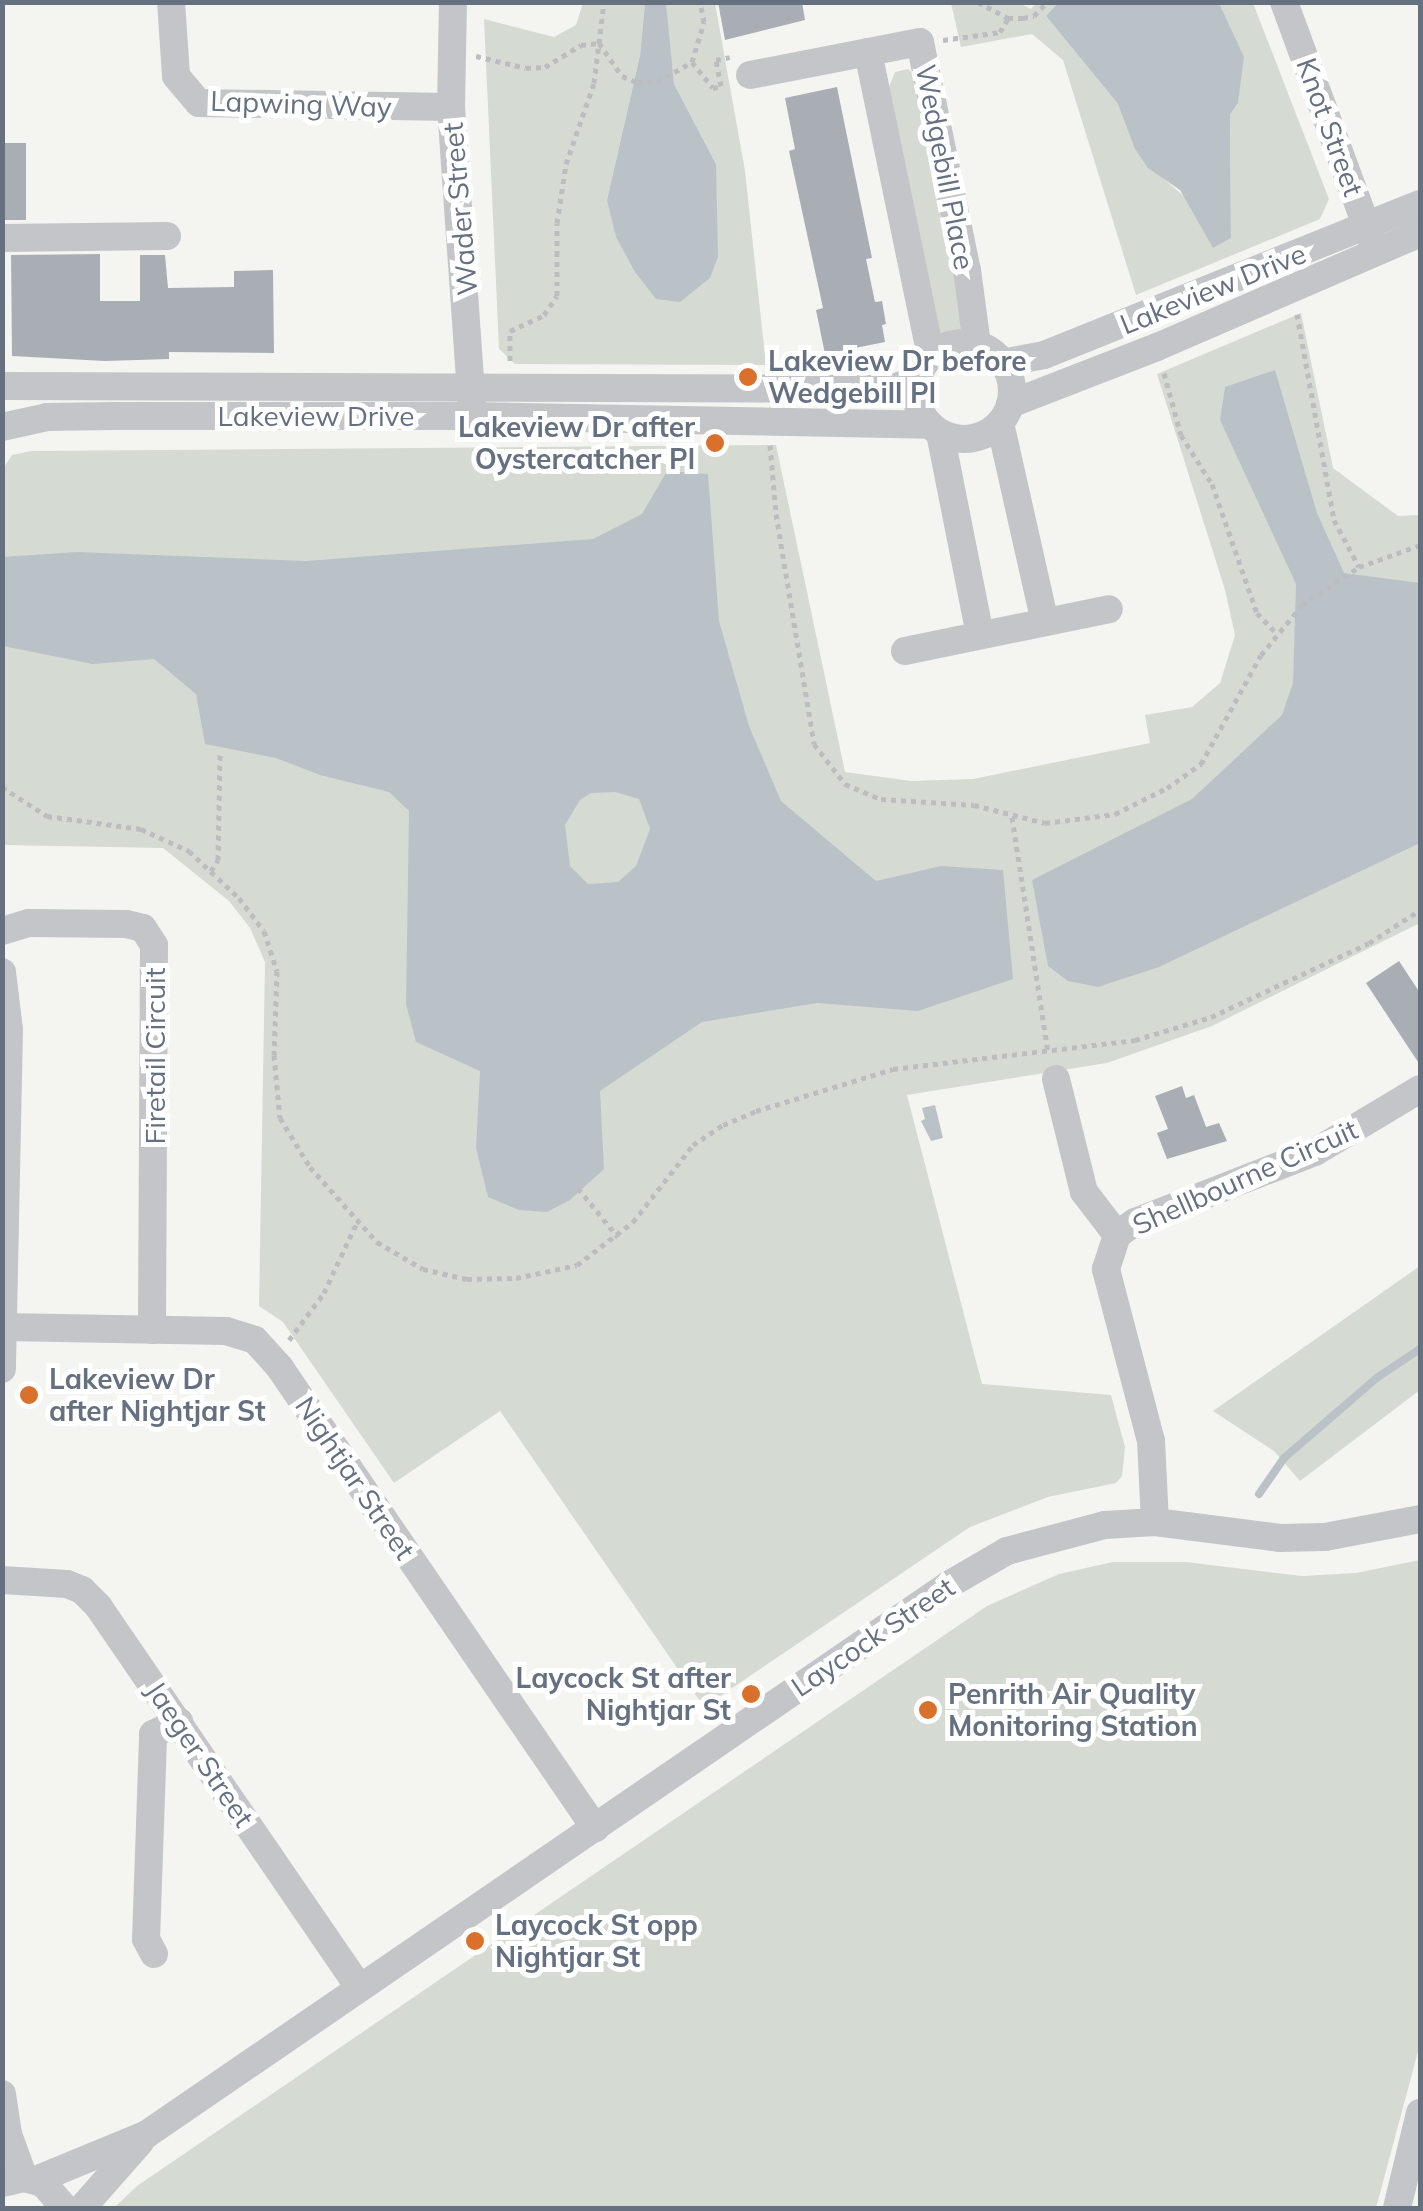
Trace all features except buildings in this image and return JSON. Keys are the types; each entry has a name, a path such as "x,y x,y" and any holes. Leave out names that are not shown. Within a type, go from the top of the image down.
{"street":[{"name":"Lapwing Way","path":"170,2 176,76 199,103 452,107"},
{"name":"Wader Street","path":"453,2 452,107 472,403"},
{"name":"Knot Street","path":"1284,2 1372,239"},
{"name":"Wedgebill Place","path":"750,75 920,42 967,270 977,345"},
{"name":"Wedgebill Place","path":"868,52 924,368"},
{"name":"Lakeview Drive","path":"1005,413 1194,332 1284,280 1372,239 1420,204"},
{"name":"Lakeview Drive","path":"1372,239 1420,233"},
{"path":"2,238 167,236"},
{"name":"Lakeview Drive","path":"1002,363 1044,356 1195,298 1284,280"},
{"path":"980,636 935,429 920,412 924,368 945,346 977,345 1002,363 1009,376 1005,413 1045,622"},
{"name":"Lakeview Drive","path":"2,427 47,417 472,403 510,390 889,389 924,368"},
{"name":"Lakeview Drive","path":"2,386 472,403 935,429"},
{"path":"935,429 972,439 1005,413"},
{"path":"905,651 1110,609"},
{"name":"Firetail Circuit","path":"2,931 29,923 126,924 143,928 154,944 152,1330"},
{"path":"2,972 9,1020 2,1368"},
{"path":"1056,1078 1084,1192 1117,1235"},
{"name":"Shellbourne Circuit","path":"1155,1522 1151,1441 1106,1268 1117,1235 1134,1222 1316,1152 1420,1089"},
{"name":"Nightjar Street","path":"3,1327 226,1332 255,1340 268,1352 595,1828"},
{"name":"Laycock Street","path":"82,2208 147,2134 950,1584 1007,1551 1056,1534 1105,1525 1155,1522 1280,1538 1325,1537 1420,1519"},
{"name":"Jaeger Street","path":"2,1580 51,1580 82,1590 179,1722 360,1988"},
{"path":"154,1954 146,1939 152,1734 179,1722"},
{"path":"2,2094 21,2180 55,2192 64,2208"},
{"path":"1397,2208 1420,2113"},
{"name":"Laycock Street","path":"21,2180 147,2134"}],"path":[{"path":"510,390 510,331 544,316 557,296 554,244 563,184 590,99 604,2"},
{"path":"599,43 622,76 646,84 667,80 688,66 702,38 700,2"},
{"path":"978,2 1008,18 1034,16 1047,2"},
{"path":"920,42 986,37 1000,32 1008,18"},
{"path":"453,55 546,66 582,45 599,43"},
{"path":"1284,280 1334,520 1359,568"},
{"path":"1157,347 1182,434 1212,484 1257,613 1276,634"},
{"path":"752,442 770,442 776,514 814,744 846,784 882,799 974,805 1012,817 1059,822 1115,814 1168,788 1201,764 1261,655 1302,605 1359,568 1420,545"},
{"path":"211,871 218,860 220,751"},
{"path":"2,787 34,809 65,821 140,828 189,851 211,871 264,931 277,972 274,1056 280,1118 310,1167 366,1231 423,1269 467,1279 547,1274 577,1265 618,1236 693,1146 723,1125 756,1111 893,1069 1134,1040 1211,1017 1368,942 1420,910"},
{"path":"1012,817 1047,1049"},
{"path":"578,1188 618,1236"},
{"path":"288,1341 324,1293 357,1222"}],"shaded area":[{"path":"1059,2 1219,3 1244,57 1238,103 1230,115 1231,238 1213,248 1180,190 1148,168 1135,149 1118,104 1046,16"},
{"path":"583,3 645,3 640,55 607,200 716,164 674,84 665,9 666,3 715,3 745,171 766,365 515,364 499,349 484,19 554,37 576,25"},
{"path":"645,3 666,3 674,84 716,164 718,257 710,278 680,302 656,299 635,272 616,237 607,200 640,55"},
{"path":"951,3 1019,3 1031,9 1036,3 1059,3 1046,16 1118,104 1164,179 1231,237 1230,115 1238,103 1243,57 1219,3 1253,3 1329,199 1320,219 1136,295 1063,60 1032,34 961,47"},
{"path":"908,69 914,74 969,331 940,336 889,87 895,72"},
{"path":"1301,313 1333,468 1398,516 1420,515 1420,923 1212,1026 1107,1063 907,1095 982,1384 1111,1395 1125,1447 1122,1476 1116,1483 1048,1497 970,1527 704,1707 500,1411 394,1483 283,1322 259,1306 265,962 250,928 229,901 163,848 3,845 2,470 12,455 31,451 776,445 845,772 911,781 973,779 1150,743 1145,715 1192,707 1220,683 1235,635 1225,590 1157,374"},
{"path":"1275,370 1317,513 1344,573 1420,583 1420,843 1159,967 1098,987 1068,981 1048,966 1032,880 1192,799 1282,715 1293,683 1296,584 1220,420 1225,387"},
{"path":"667,471 708,474 719,621 749,726 781,801 876,881 941,866 1003,870 1013,979 918,1011 817,1003 702,1022 600,1091 604,1169 570,1200 547,1212 519,1210 488,1197 476,1148 480,1071 416,1042 406,1004 409,811 389,792 320,775 276,758 205,744 196,694 154,659 93,664 3,646 3,557 77,552 306,561 593,539 642,514","holes":["615,792 639,799 650,829 636,866 618,882 588,884 570,866 565,825 580,800 591,793"]},
{"path":"935,1105 943,1138 931,1141 921,1121 925,1119 922,1108"},
{"path":"1420,1266 1420,1390 1300,1481 1274,1451 1213,1411"},
{"path":"1420,1560 1420,2044 1376,2208 114,2208 137,2186 987,1606 1059,1574 1113,1562 1186,1562 1302,1576 1356,1573"}],"waterway":[{"path":"1259,1494 1284,1458 1378,1377 1420,1349"}],"place":[{"name":"Lakeview Dr before Wedgebill Pl","path":"748,377"},
{"name":"Lakeview Dr after Oystercatcher Pl","path":"715,443"},
{"name":"Lakeview Dr after Nightjar St","path":"29,1395"},
{"name":"Laycock St after Nightjar St","path":"751,1694"},
{"name":"Penrith Air Quality Monitoring Station","path":"928,1710"},
{"name":"Laycock St opp Nightjar St","path":"475,1941"}]}
